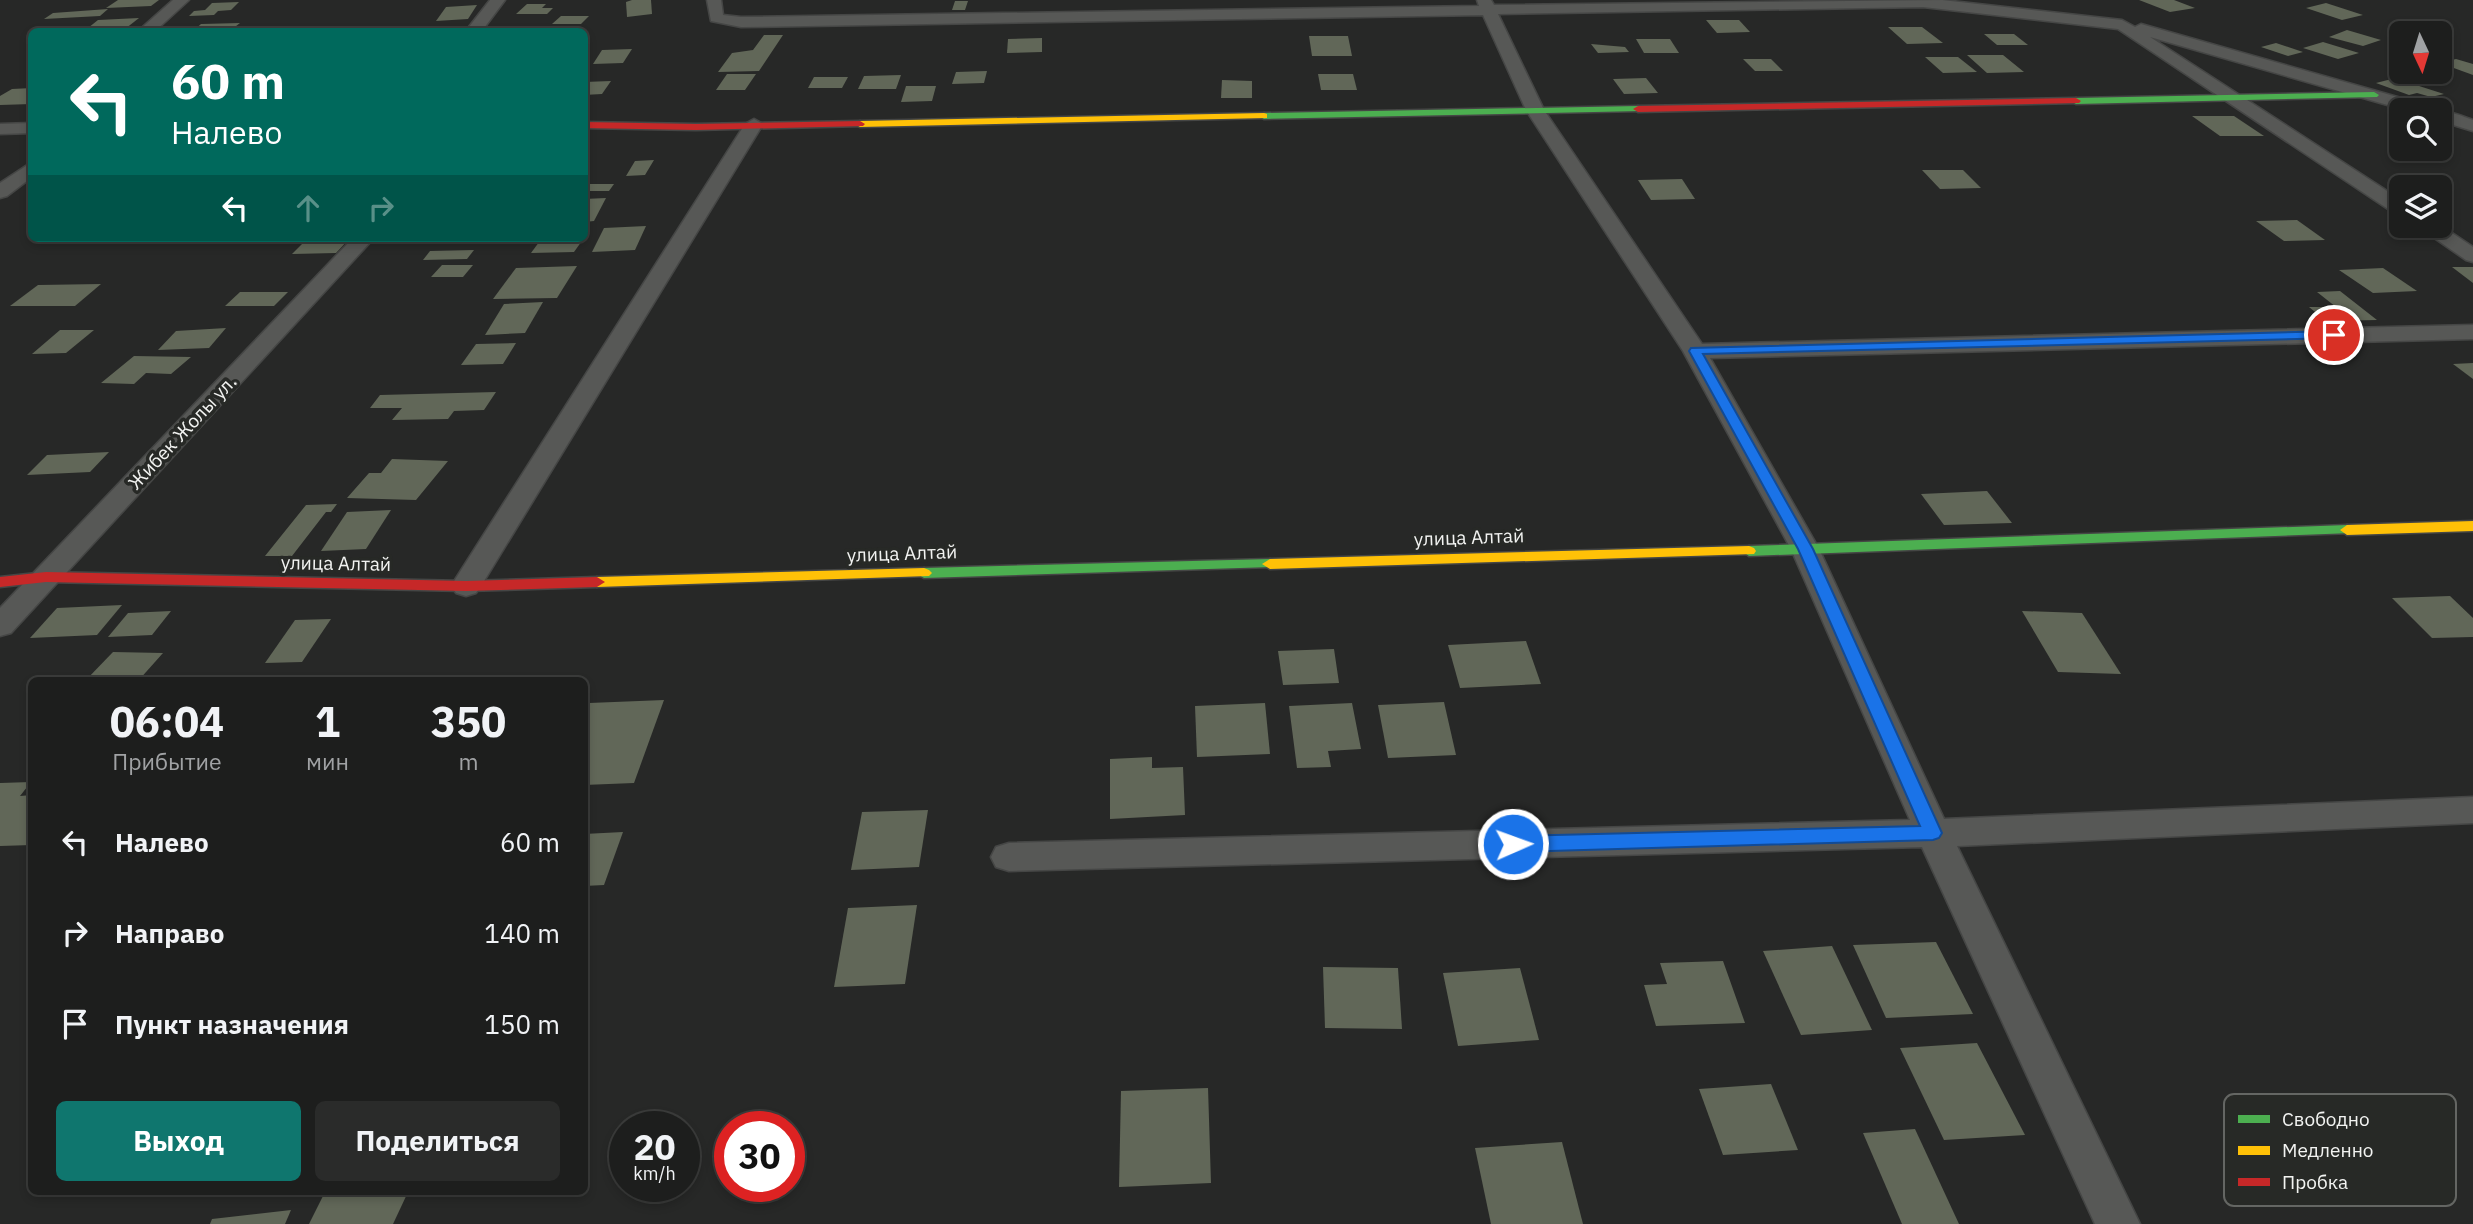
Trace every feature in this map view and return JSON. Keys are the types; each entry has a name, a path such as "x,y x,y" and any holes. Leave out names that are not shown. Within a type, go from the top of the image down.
{"street":[{"path":"149,28 182,0"},
{"path":"475,28 498,0"},
{"path":"714,0 716,18 741,22 1487,5 1923,3 2122,25 2389,201"},
{"path":"1990,0 2170,35 2389,100"},
{"path":"1487,5 1535,110 1695,351 1805,549 1933,833 2118,1224"},
{"path":"588,125 696,127 2374,95"},
{"path":"2452,119 2473,126"},
{"path":"466,586 754,124"},
{"path":"0,129 28,127"},
{"path":"0,192 28,171"},
{"path":"2445,238 2473,256"},
{"name":"Жибек Жолы ул.","path":"0,626 360,242"},
{"path":"1695,351 2473,332"},
{"name":"улица Алтай","path":"0,582 46,577 466,586 1805,549 2473,526"},
{"path":"1009,857 1933,833 2473,810"}],"building":[{"path":"118,0 159,0 151,6 106,8"},
{"path":"651,0 652,14 627,17 626,2"},
{"path":"2139,0 2174,0 2195,8 2170,12"},
{"path":"955,1 968,1 965,10 952,10"},
{"path":"239,2 231,10 218,11 214,15 189,16 194,11 205,10 212,3"},
{"path":"2326,3 2363,15 2342,20 2306,8"},
{"path":"527,4 546,4 542,8 553,8 547,14 516,14"},
{"path":"477,5 468,19 436,21 446,7"},
{"path":"108,9 100,16 44,19 53,13"},
{"path":"561,16 589,16 581,24 552,24"},
{"path":"139,18 126,28 88,28 98,20"},
{"path":"1706,20 1739,20 1750,32 1717,33"},
{"path":"240,23 234,28 196,28 201,24"},
{"path":"312,26 309,28 265,28"},
{"path":"1888,27 1922,27 1943,43 1907,44"},
{"path":"2347,30 2381,40 2363,46 2329,37"},
{"path":"1984,34 2014,34 2028,45 1997,45"},
{"path":"764,35 783,35 759,71 718,72 732,53 753,50"},
{"path":"1309,36 1348,36 1352,56 1312,56"},
{"path":"1042,38 1042,52 1007,53 1008,39"},
{"path":"1636,39 1670,39 1679,53 1644,53"},
{"path":"2323,42 2359,53 2338,59 2303,48"},
{"path":"2276,43 2303,52 2288,56 2261,47"},
{"path":"1591,44 1625,47 1629,52 1598,53"},
{"path":"632,49 623,63 593,64 602,50"},
{"path":"1967,55 2003,55 2024,72 1987,73"},
{"path":"1925,57 1958,57 1977,72 1943,73"},
{"path":"1743,59 1771,59 1783,71 1755,71"},
{"path":"2452,60 2473,64 2473,75 2452,67"},
{"path":"987,71 984,83 952,84 956,72"},
{"path":"727,74 756,74 745,90 716,90"},
{"path":"1318,74 1353,74 1357,90 1321,90"},
{"path":"901,75 896,89 858,89 864,76"},
{"path":"814,77 848,77 842,88 808,88"},
{"path":"1646,78 1658,93 1624,94 1613,79"},
{"path":"1222,80 1252,81 1252,98 1221,98"},
{"path":"2389,80 2389,84 2420,84 2416,85 2444,94 2431,97 2417,93 2409,95 2376,83"},
{"path":"611,81 602,94 588,95 588,82"},
{"path":"906,86 936,86 932,101 901,102"},
{"path":"28,88 28,104 0,105 0,96 12,89"},
{"path":"2192,116 2234,116 2264,136 2220,136"},
{"path":"654,160 645,175 626,176 635,161"},
{"path":"1922,170 1963,170 1981,188 1940,189"},
{"path":"1682,179 1695,199 1651,200 1638,180"},
{"path":"588,184 614,184 609,191 588,191"},
{"path":"606,198 594,221 588,222 588,199"},
{"path":"2297,220 2325,240 2284,241 2256,221"},
{"path":"646,226 635,250 592,252 604,228"},
{"path":"304,242 346,242 336,253 292,254"},
{"path":"539,242 581,242 574,252 531,253"},
{"path":"474,250 467,259 423,260 430,251"},
{"path":"442,265 473,265 463,277 431,277"},
{"path":"577,266 557,298 493,299 516,268"},
{"path":"2452,267 2473,267 2473,283"},
{"path":"2383,268 2417,291 2373,293 2339,270"},
{"path":"101,284 75,306 10,306 38,285"},
{"path":"2340,291 2377,320 2326,321 2309,307 2336,307 2317,292"},
{"path":"240,292 288,292 274,306 225,306"},
{"path":"543,302 525,333 485,335 504,304"},
{"path":"226,328 209,348 158,350 176,331"},
{"path":"60,330 94,330 66,353 32,354"},
{"path":"516,343 503,364 461,365 476,344"},
{"path":"134,356 191,357 171,374 146,373 134,384 101,383"},
{"path":"2473,363 2473,379 2453,364"},
{"path":"496,392 484,410 454,411 448,419 392,420 402,408 370,408 380,395"},
{"path":"109,452 90,472 27,475 47,455"},
{"path":"392,459 448,461 416,500 347,498 369,473 381,473"},
{"path":"1987,491 2012,523 1944,525 1921,494"},
{"path":"337,504 331,512 326,512 292,556 265,556 306,505"},
{"path":"391,510 366,549 321,551 347,512"},
{"path":"2450,596 2473,618 2473,637 2432,638 2392,598"},
{"path":"122,605 97,635 30,638 57,608"},
{"path":"171,611 152,635 108,637 128,613"},
{"path":"2022,611 2082,613 2121,674 2058,672"},
{"path":"331,619 302,662 265,663 295,620"},
{"path":"1526,641 1541,684 1460,688 1448,645"},
{"path":"1334,649 1339,683 1283,685 1278,651"},
{"path":"113,652 163,653 142,677 89,677"},
{"path":"664,700 634,783 588,785 589,703"},
{"path":"1444,702 1456,755 1388,758 1378,705"},
{"path":"1265,703 1270,754 1197,757 1195,706"},
{"path":"1352,703 1361,749 1328,751 1331,767 1297,768 1289,706"},
{"path":"1152,757 1152,768 1183,767 1185,815 1110,819 1110,759"},
{"path":"28,782 20,796 28,795 28,845 0,846 0,783"},
{"path":"928,810 919,867 851,870 862,812"},
{"path":"623,832 604,885 588,886 588,834"},
{"path":"917,905 905,984 834,987 848,908"},
{"path":"1936,942 1973,1014 1886,1018 1853,945"},
{"path":"1832,946 1872,1030 1801,1035 1763,951"},
{"path":"1723,961 1745,1023 1656,1026 1644,985 1667,984 1660,963"},
{"path":"1323,967 1398,968 1402,1029 1325,1028"},
{"path":"1520,968 1539,1040 1458,1046 1443,973"},
{"path":"1977,1043 2025,1135 1944,1140 1900,1048"},
{"path":"1771,1084 1798,1150 1723,1155 1699,1089"},
{"path":"1208,1088 1211,1183 1119,1187 1121,1091"},
{"path":"1915,1129 1959,1224 1902,1224 1863,1133"},
{"path":"1562,1142 1583,1224 1491,1224 1475,1148"},
{"path":"324,1195 407,1195 393,1224 309,1224"},
{"path":"291,1210 285,1224 210,1224 212,1219"}],"traffic: fast":[{"path":"2076,101 2374,95"},
{"path":"1264,116 1638,109"},
{"path":"1749,551 2347,530"},
{"path":"924,573 1270,564"}],"traffic: slow":[{"path":"860,124 1264,116"},
{"path":"2347,530 2473,526"},
{"path":"1270,564 1749,551"},
{"path":"597,582 924,573"}],"traffic: jam":[{"path":"1638,109 2076,101"},
{"path":"588,125 696,127 860,124"},
{"path":"0,582 46,577 466,586 597,582"}],"route":[{"path":"1513,844 1933,833 1805,549 1695,351 2334,335"}]}
